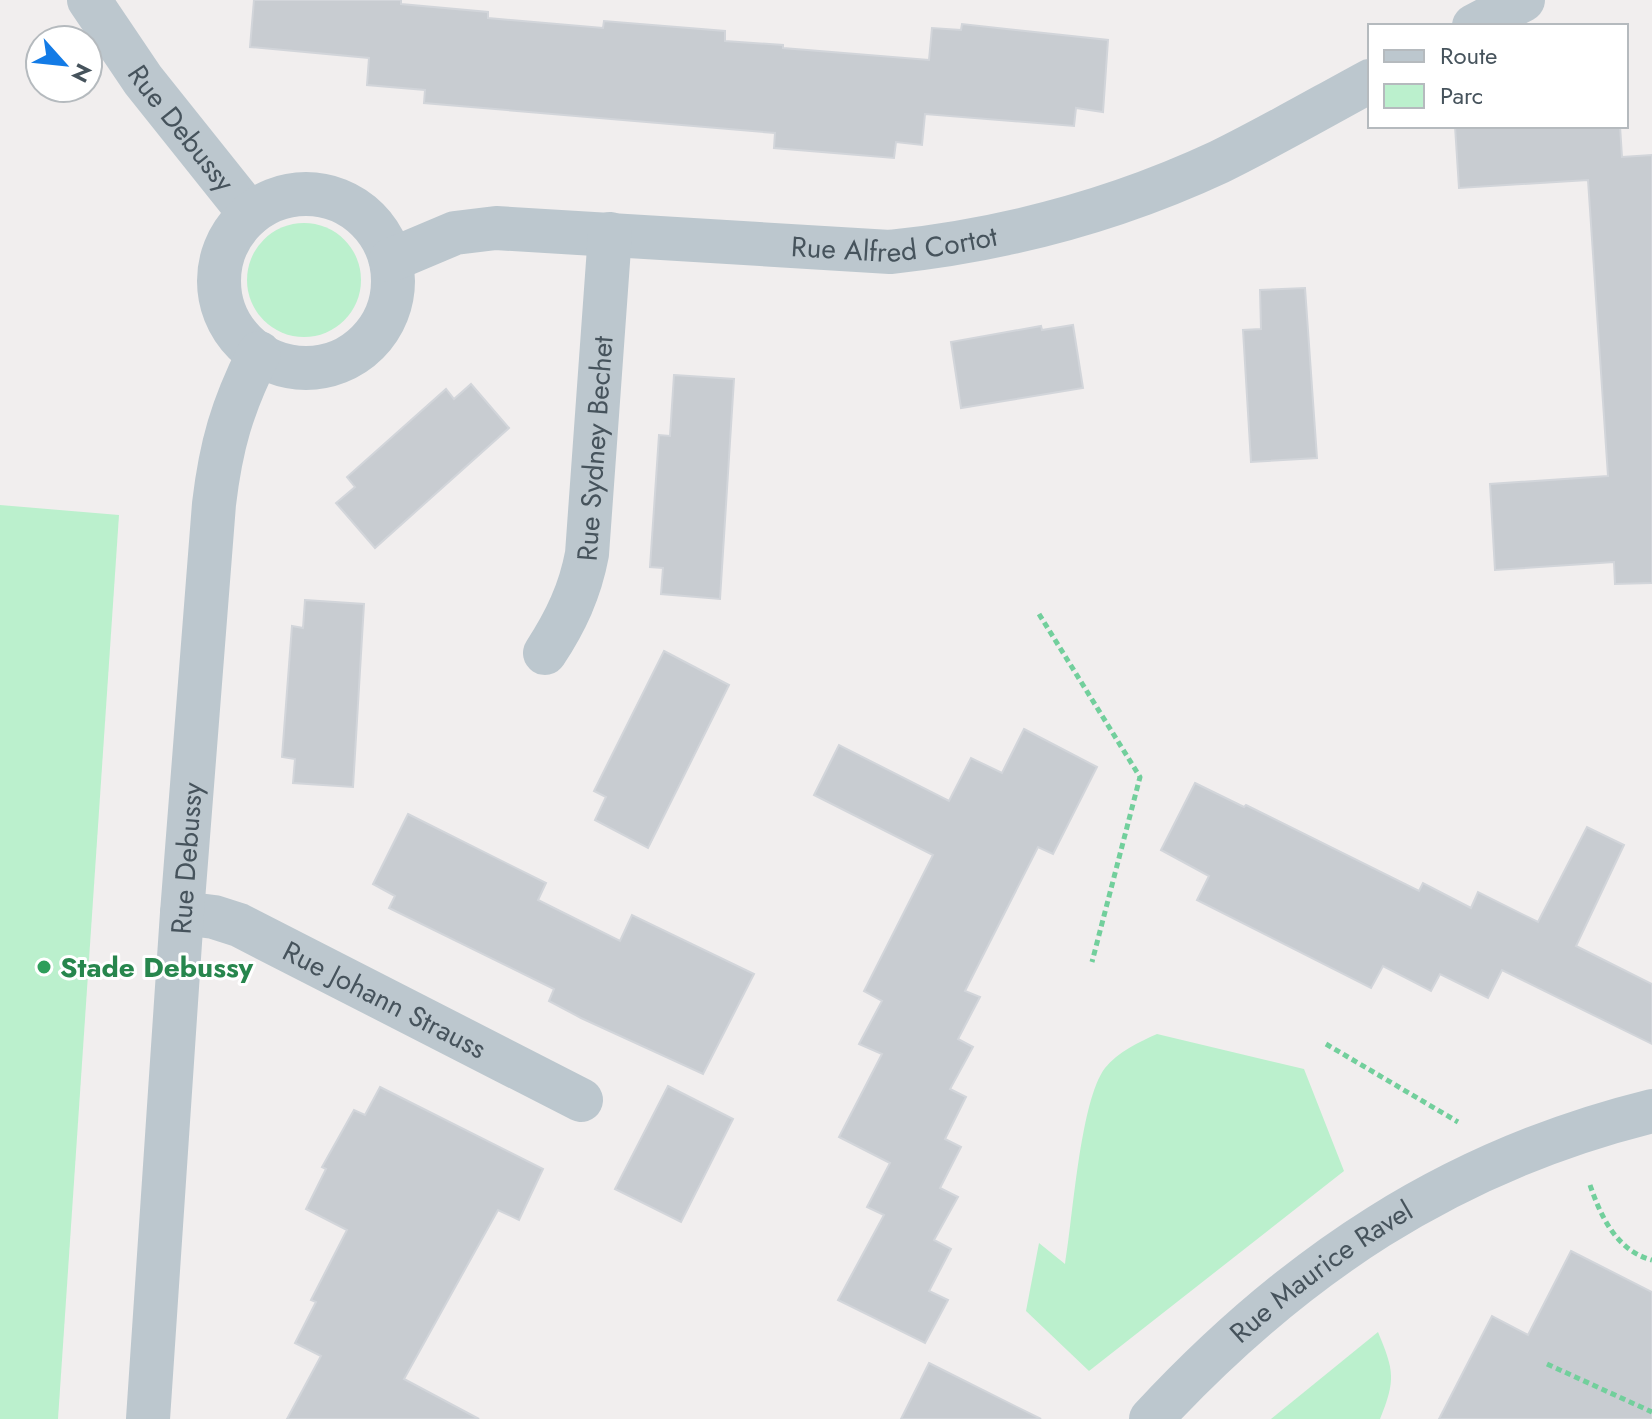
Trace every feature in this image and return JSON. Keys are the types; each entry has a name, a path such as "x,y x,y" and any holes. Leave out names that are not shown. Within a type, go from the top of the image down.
{"street":[{"name":"Rue Debussy","path":"89,0 143,80 250,214"},
{"path":"1478,24 1523,0"},
{"name":"Rue Alfred Cortot","path":"391,260 434,240 476,229 496,228 890,252 990,237 1093,210 1186,176 1368,82"},
{"path":"319,194 360,212 387,246 391,260 390,304 377,330 356,352 315,367 286,365 259,353 237,334 229,322 220,294 219,279 225,250 250,214 275,199 289,195 319,194"},
{"name":"Rue Sydney Bechet","path":"545,653 570,609 581,583 587,554 610,234"},
{"name":"Rue Debussy","path":"148,1419 182,913 218,471 232,410 259,353"},
{"name":"Rue Johann Strauss","path":"182,913 214,917 239,925 581,1100"},
{"name":"Rue Maurice Ravel","path":"1151,1419 1235,1334 1334,1255 1441,1189 1514,1155 1652,1111"}],"path":[{"path":"1039,614 1140,777 1092,962"},
{"path":"1326,1044 1514,1155"},
{"path":"1572,1134 1601,1217 1635,1256 1652,1260"},
{"path":"1547,1364 1652,1412"}],"green space":[{"path":"304,223 326,228 344,240 356,258 361,280 356,302 344,320 326,332 304,337 282,332 264,320 252,302 247,280 252,258 264,240 282,228"},
{"name":"Stade Debussy","path":"0,505 119,515 58,1419 0,1419"},
{"path":"1157,1034 1304,1069 1344,1171 1089,1371 1026,1311 1039,1243 1065,1264 1083,1132 1096,1084 1116,1057"},
{"path":"1378,1332 1391,1375 1389,1394 1380,1419 1271,1419"}],"building":[{"path":"254,0 401,0 401,4 488,12 488,18 603,28 604,21 725,31 725,41 929,60 932,28 961,30 962,24 1108,40 1103,112 1076,108 1074,126 925,114 922,145 896,142 894,158 774,148 775,133 424,103 425,90 367,85 369,58 250,47"},
{"path":"1455,128 1620,128 1622,157 1652,155 1652,583 1615,584 1614,562 1495,570 1490,484 1608,476 1588,180 1459,188"},
{"path":"1305,288 1317,458 1251,462 1243,330 1261,329 1260,290"},
{"path":"1073,325 1083,388 961,408 951,342 1041,326 1042,330"},
{"path":"674,375 734,379 720,599 661,594 663,568 650,567 659,435 670,436"},
{"path":"471,384 509,428 375,548 336,503 355,487 347,477 446,389 454,399"},
{"path":"305,600 364,604 353,787 293,783 295,759 282,757 292,626 303,628"},
{"path":"664,651 729,685 648,848 595,820 606,797 594,791"},
{"path":"1024,729 1097,767 1053,854 1038,847 965,991 980,997 958,1039 973,1047 950,1089 966,1097 945,1139 961,1147 940,1188 958,1197 934,1240 951,1249 929,1291 948,1300 925,1343 838,1300 884,1215 867,1207 890,1163 839,1137 882,1054 859,1044 882,1001 864,991 933,855 814,795 839,745 949,801 971,758 1002,773"},
{"path":"1195,783 1419,891 1423,883 1471,908 1478,892 1538,922 1587,827 1624,845 1576,946 1652,984 1652,1044 1502,970 1488,998 1440,974 1431,991 1383,966 1371,988 1197,900 1209,876 1161,850"},
{"path":"408,814 546,883 538,900 620,941 632,915 754,974 703,1074 581,1018 549,1001 554,989 389,908 395,896 373,884"},
{"path":"668,1086 733,1119 681,1222 615,1189"},
{"path":"380,1087 543,1169 519,1220 498,1210 404,1379 479,1419 287,1419 321,1356 295,1343 316,1302 311,1300 347,1230 306,1209 326,1169 322,1167 354,1110 365,1115"},
{"path":"1571,1251 1652,1292 1652,1419 1439,1419 1492,1316 1528,1335"},
{"path":"929,1363 1041,1419 901,1419"}],"place":[{"name":"Stade Debussy","path":"44,967"}]}
